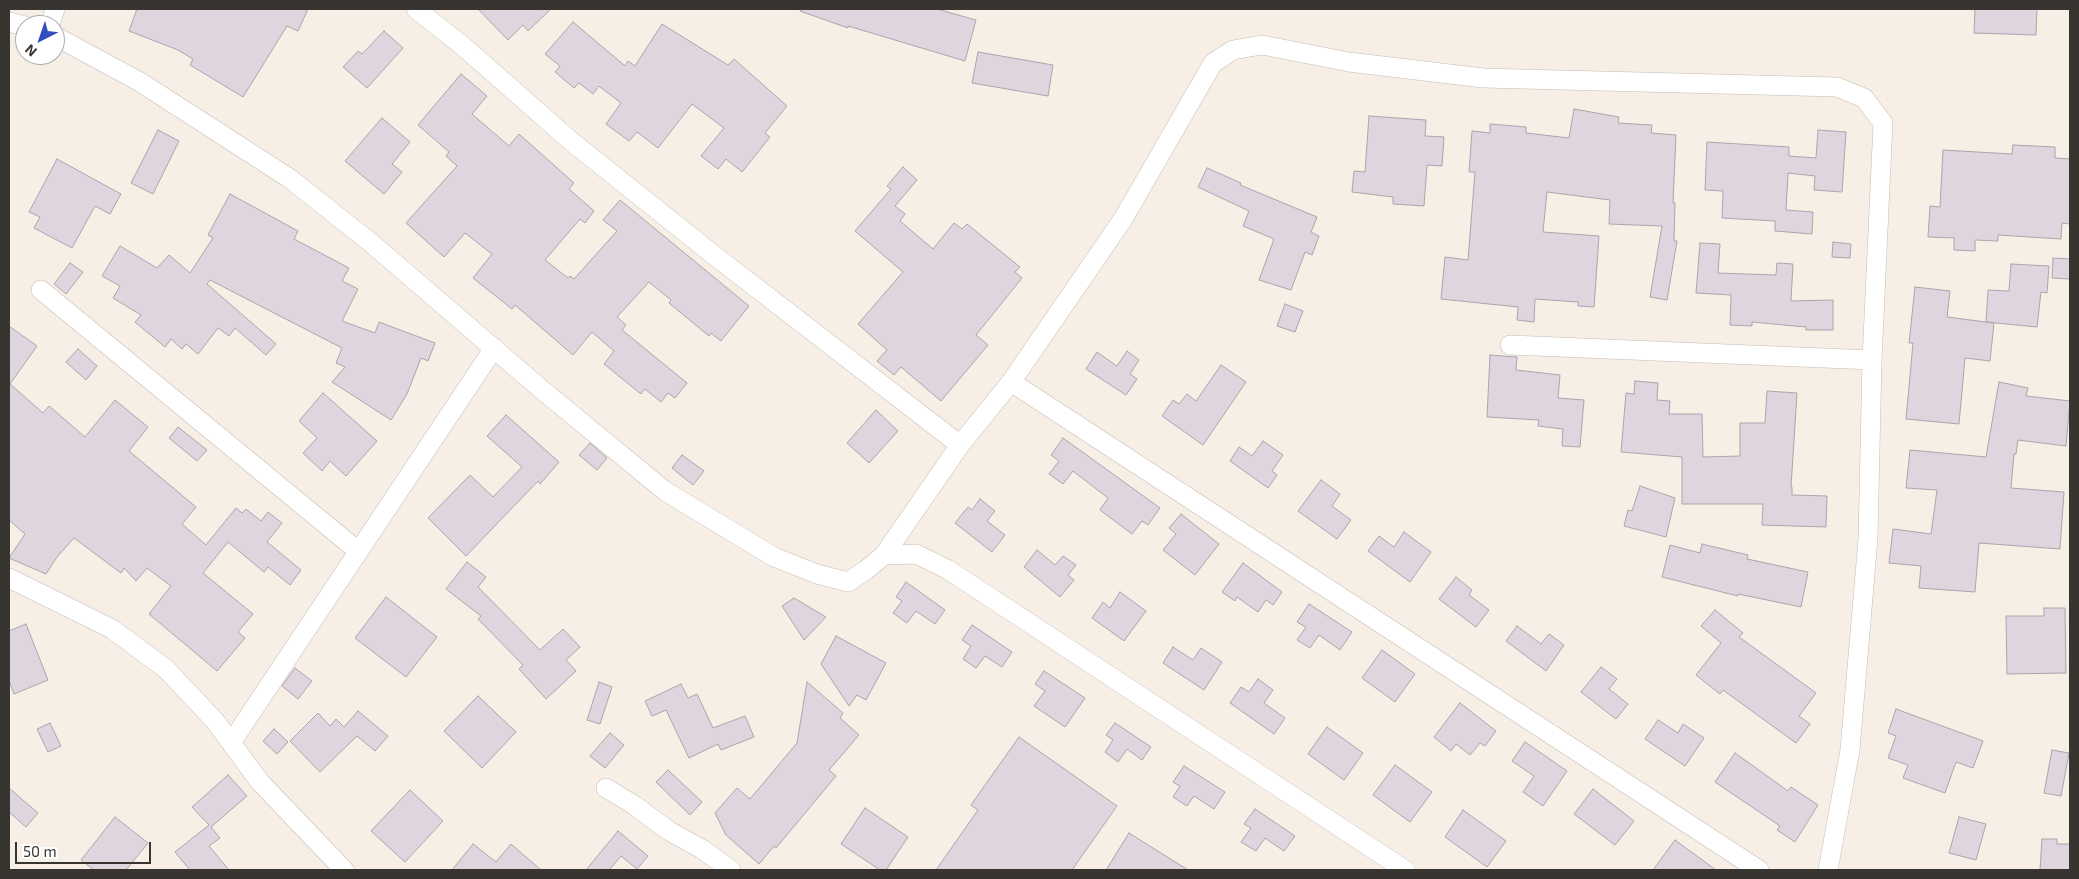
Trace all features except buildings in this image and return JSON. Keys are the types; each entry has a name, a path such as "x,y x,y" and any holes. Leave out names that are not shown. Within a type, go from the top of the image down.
{"street":[{"path":"416,9 464,47 587,154 715,256 960,445"},
{"path":"65,41 140,82 289,178 370,242 665,491 774,557 817,574 848,582 884,555 960,445 1011,382 1123,218 1213,63 1233,50 1262,46 1349,62 1483,78 1837,87 1864,98 1883,123 1872,360 1868,538 1850,750 1828,870"},
{"path":"41,290 358,551"},
{"path":"1510,345 1872,360"},
{"path":"231,743 494,348"},
{"path":"1011,382 1759,870"},
{"path":"884,555 916,554 947,569 1406,870"},
{"path":"9,578 112,629 166,669 215,721 260,782 344,870"},
{"path":"606,788 634,805 669,832 702,849 731,870"}]}
